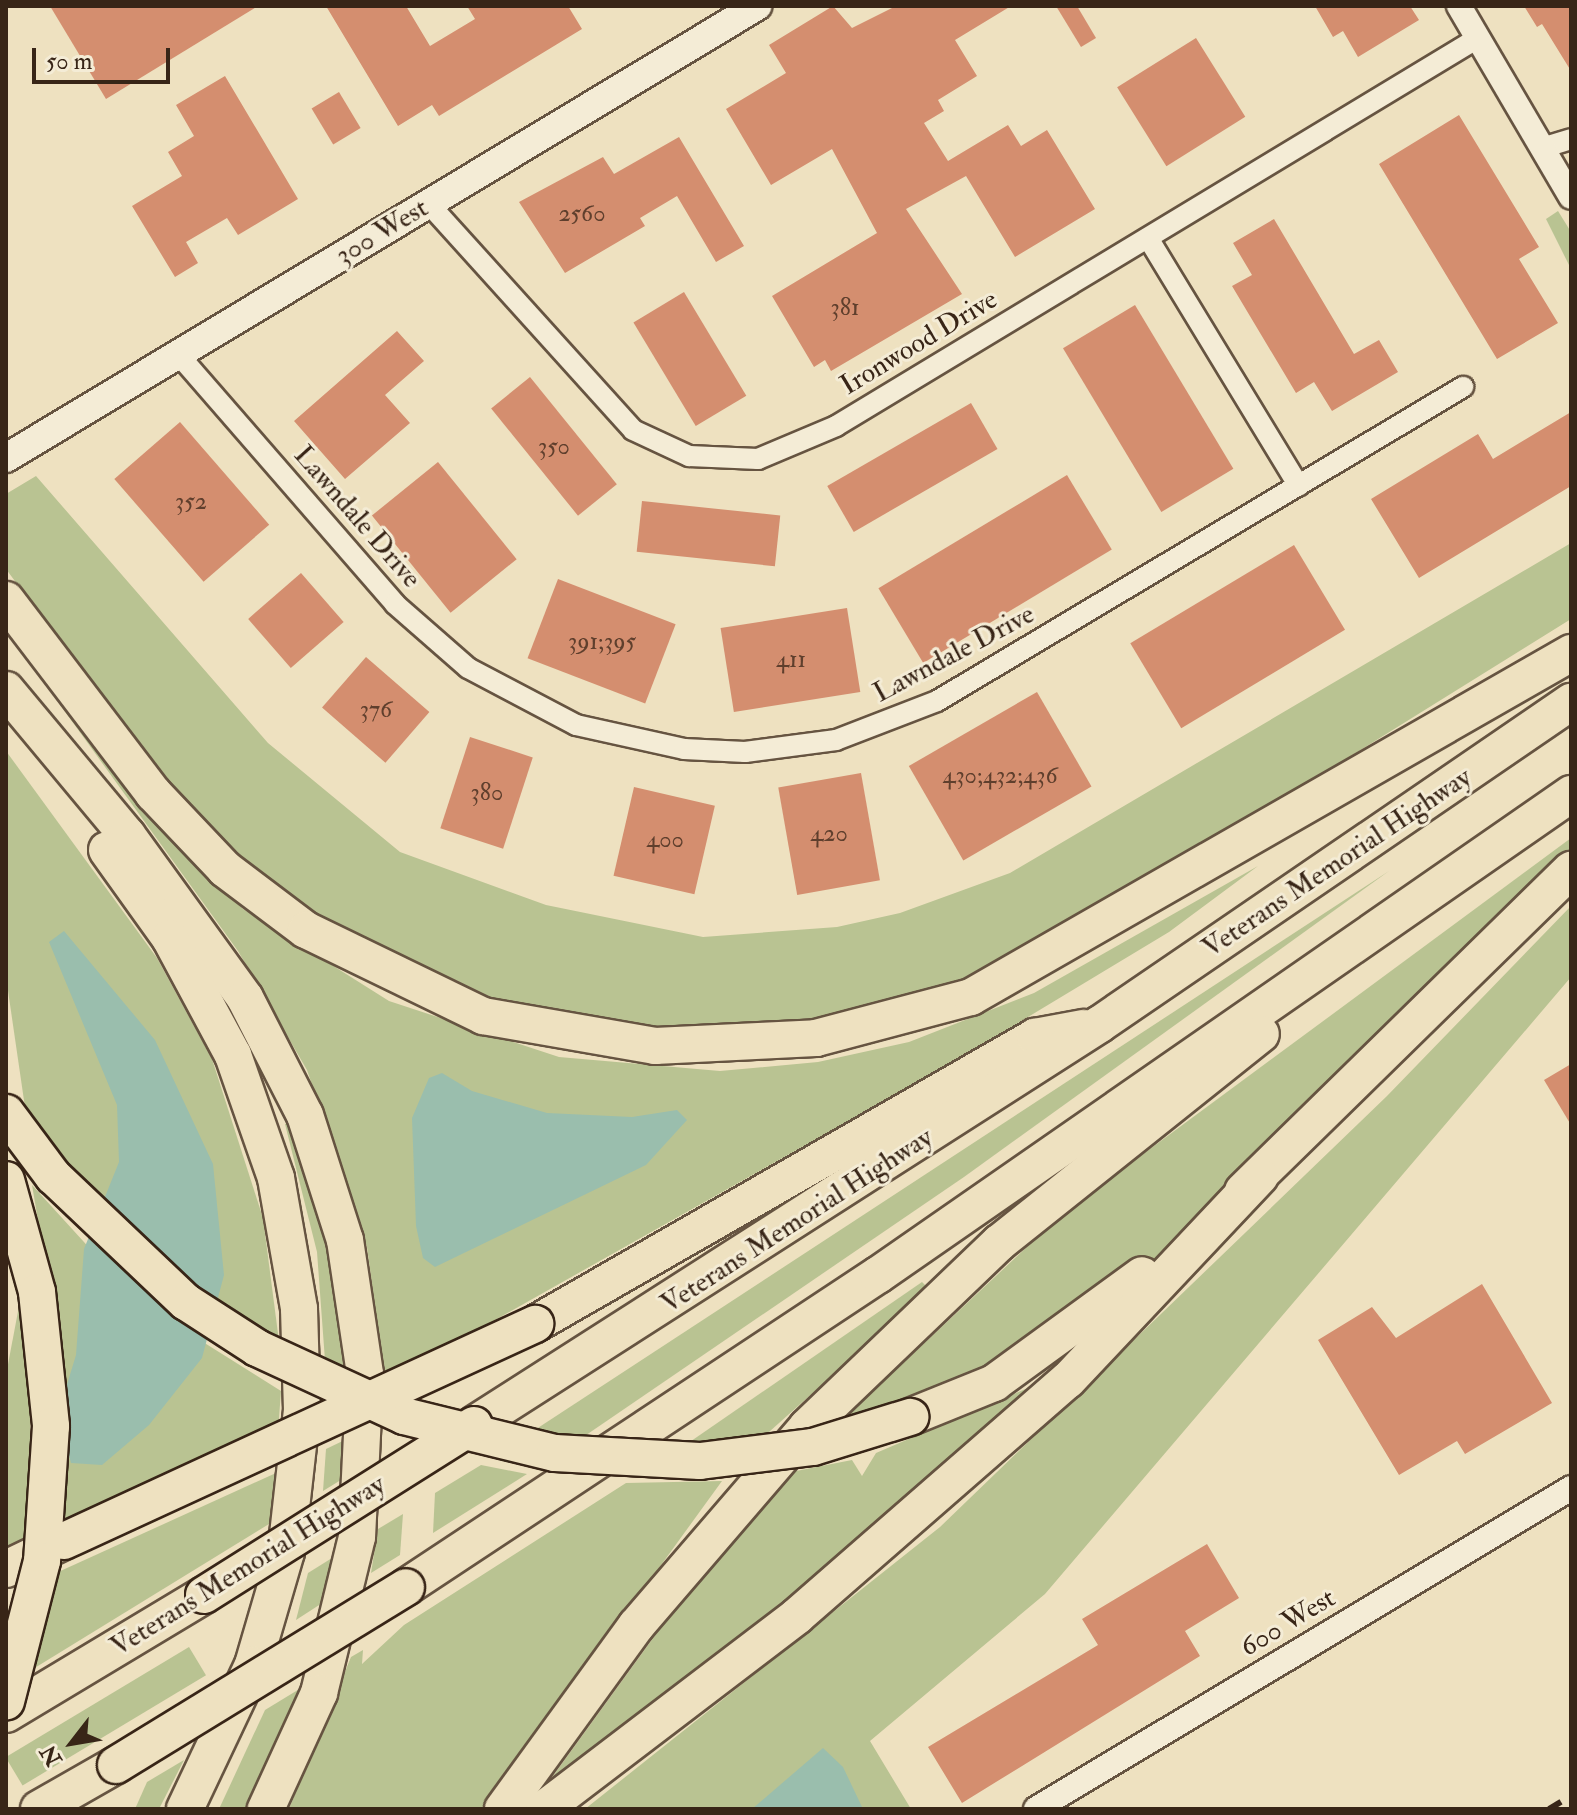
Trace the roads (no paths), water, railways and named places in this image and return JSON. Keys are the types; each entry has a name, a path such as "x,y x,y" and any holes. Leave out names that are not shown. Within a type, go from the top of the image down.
{"highway":[{"path":"6,600 153,793 225,869 306,930 483,1016 655,1046 816,1038 971,997 1571,653"},
{"path":"6,690 127,835 245,998 305,1115 345,1240 365,1374 357,1537 319,1693 266,1809"},
{"name":"Veterans Memorial Highway","path":"6,1714 204,1595 1100,1024 1571,702"},
{"path":"6,705 203,994 256,1115 291,1244 302,1410 291,1532 257,1655 185,1809"},
{"path":"39,1809 406,1587 865,1284 1571,794"},
{"path":"503,1809 676,1576 877,1356 1024,1222 1479,856"},
{"path":"544,1809 577,1788 797,1616 1068,1380 1260,1176 1571,870"},
{"path":"6,1569 535,1324 1035,1037 1100,1024"},
{"path":"6,1113 53,1176 186,1302 257,1348 404,1416 555,1453 700,1461 813,1447 910,1417 994,1383 1111,1301 1260,1176"},
{"path":"6,1180 37,1292 51,1426 42,1561 6,1701"}],"main road":[{"name":"300 West","path":"6,458 757,6"}],"street":[{"path":"1459,6 1571,197"},
{"name":"Ironwood Drive","path":"429,204 633,430 661,448 718,461 795,448 1478,38"},
{"path":"1542,148 1571,139"},
{"path":"1148,238 1299,486"},
{"name":"Lawndale Drive","path":"178,354 395,604 468,668 576,725 684,749 783,749 903,717 1463,387"},
{"name":"600 West","path":"1036,1809 1571,1488"}],"railway":[{"path":"1549,1809 1571,1796"}]}
